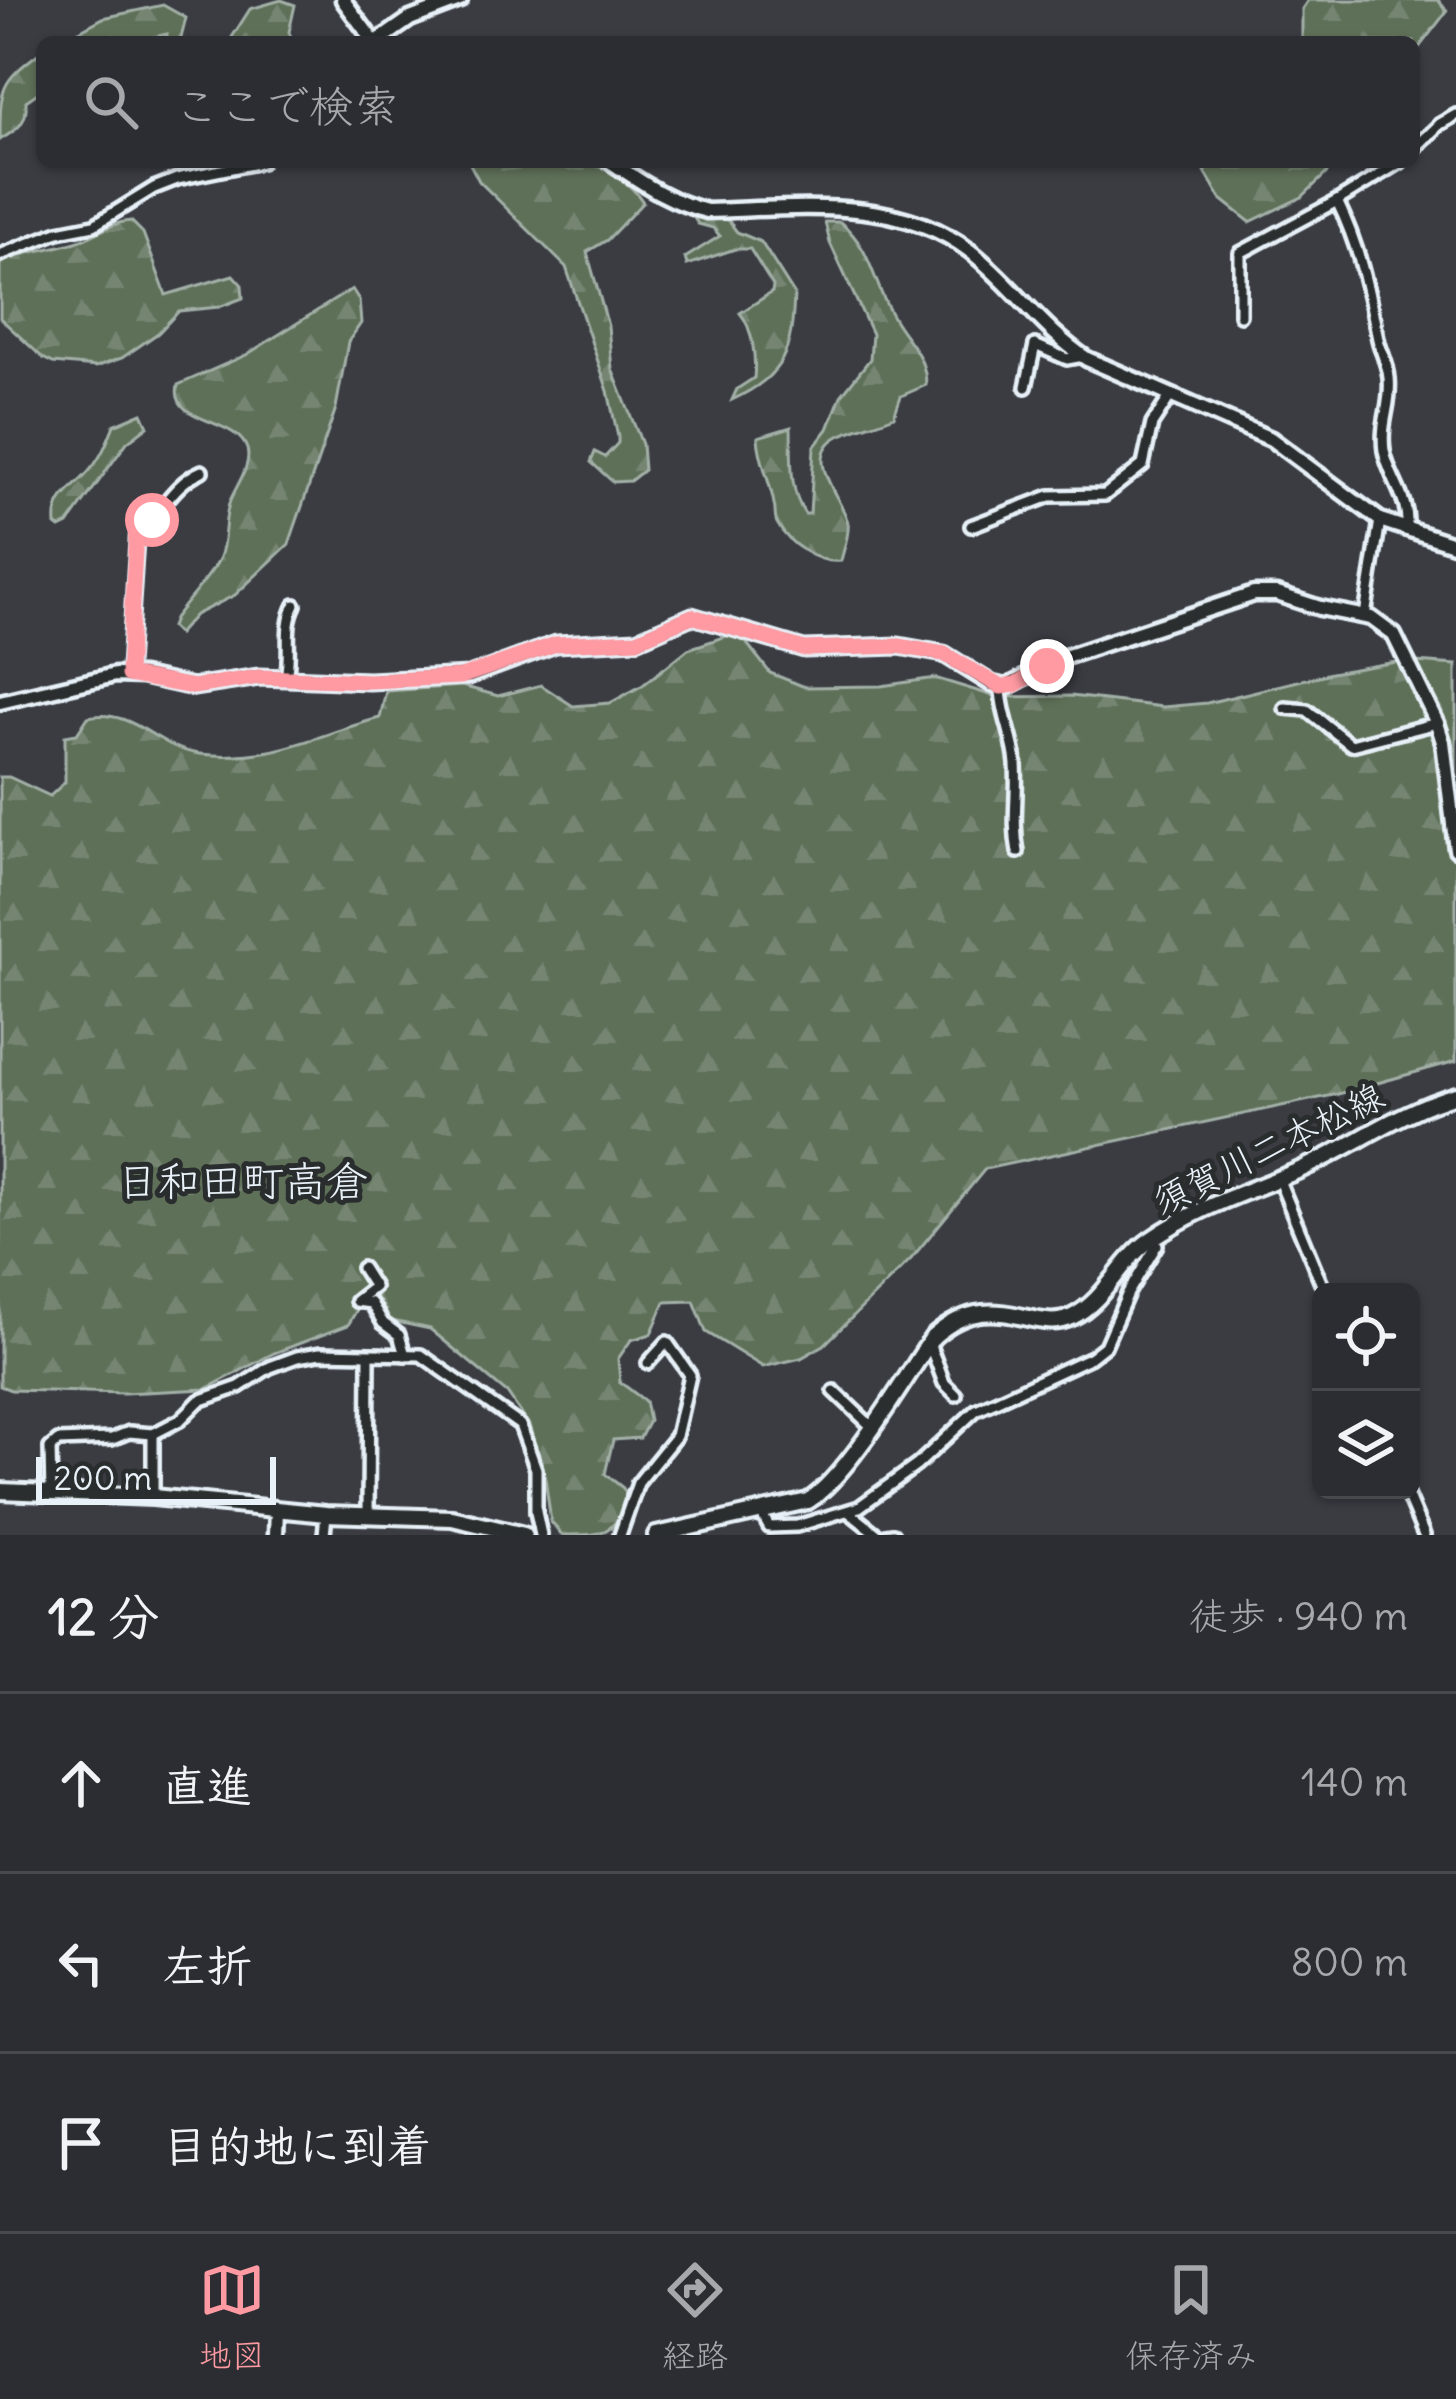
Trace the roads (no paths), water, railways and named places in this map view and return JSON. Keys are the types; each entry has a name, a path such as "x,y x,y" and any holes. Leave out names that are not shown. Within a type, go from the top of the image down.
{"main road":[{"name":"須賀川二本松線","path":"656,1535 795,1506 823,1492 946,1326 990,1311 1067,1320 1083,1310 1154,1237 1212,1203 1278,1178 1456,1095"},
{"path":"0,1491 153,1497 368,1515 524,1535"}],"street":[{"path":"343,0 370,36"},
{"path":"384,36 452,1"},
{"path":"1420,144 1456,115"},
{"path":"0,255 58,232 94,224 176,179 231,168"},
{"path":"620,168 657,194 691,208 863,209 924,226 977,257 1062,342 1083,356 1271,439 1380,520 1456,544"},
{"path":"1240,315 1240,253 1391,168"},
{"path":"1337,201 1359,247 1389,372 1388,407 1381,426 1385,455 1408,510 1406,530"},
{"path":"1026,387 1035,345 1067,358 1083,356"},
{"path":"971,526 1050,496 1091,498 1108,493 1144,465 1152,424 1171,395"},
{"path":"128,675 136,533 152,520 167,496 202,471"},
{"path":"1365,616 1380,520"},
{"path":"0,702 128,675 193,687 259,677 369,681 469,676 556,644 625,642 699,616 804,649 899,646 944,654 1001,687 1015,685 1064,657 1254,594 1277,594 1365,616 1394,635 1437,723 1456,849"},
{"path":"286,678 292,653 287,628 295,605"},
{"path":"1001,687 1003,717 1016,758 1013,823 1018,852"},
{"path":"1285,708 1306,710 1351,746 1437,723"},
{"path":"1278,1178 1321,1283"},
{"path":"762,1514 767,1526 783,1527 849,1512 917,1466 976,1410 1091,1357 1105,1346 1156,1245 1154,1237"},
{"path":"362,1268 374,1287 356,1301 371,1303 383,1323 399,1335 405,1355"},
{"path":"620,1535 638,1484 676,1436 690,1375 668,1342 648,1363"},
{"path":"929,1343 944,1383 956,1395"},
{"path":"51,1495 50,1448 58,1441 112,1439 129,1432 153,1434 180,1420 199,1401 298,1357 405,1355 431,1359 520,1424 536,1468 541,1535"},
{"path":"368,1515 369,1356"},
{"path":"834,1391 872,1426"},
{"path":"153,1434 153,1497"},
{"path":"1410,1499 1424,1535"},
{"path":"276,1535 277,1509"},
{"path":"849,1512 885,1535"},
{"path":"324,1535 326,1514"}],"district":[{"name":"日和田町高倉","path":"242,1181"}]}
